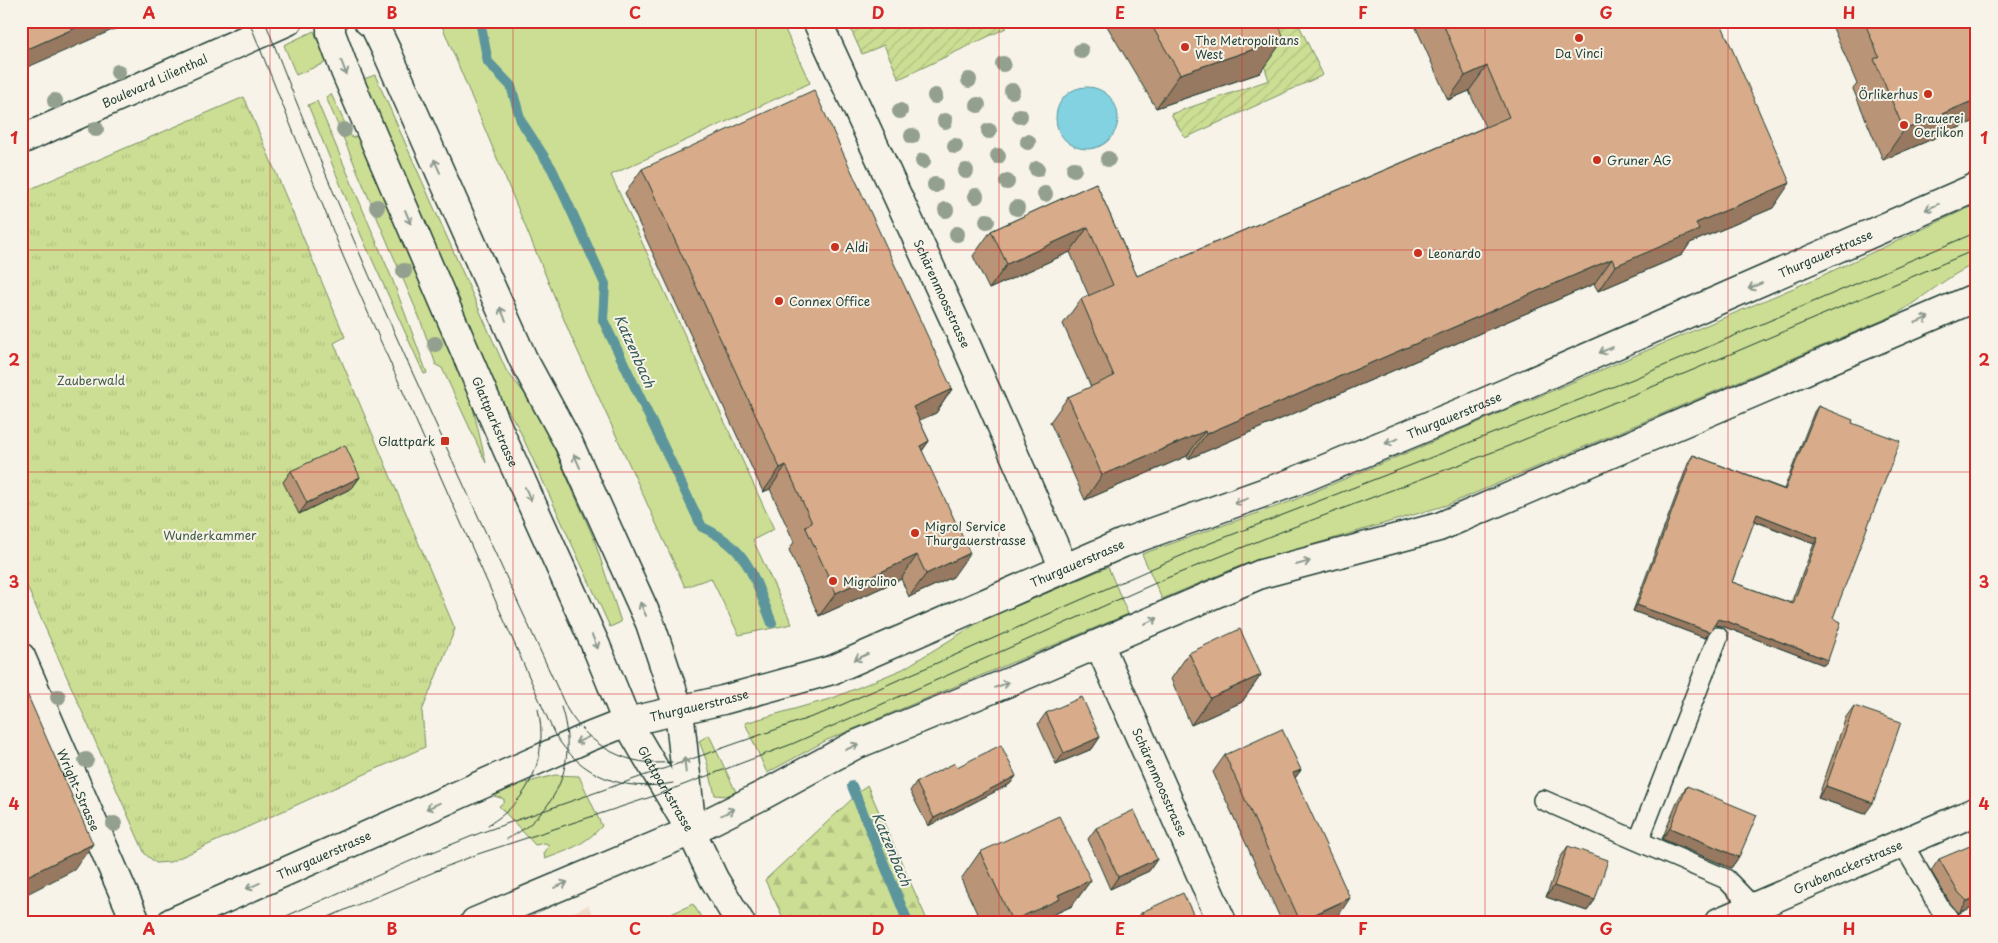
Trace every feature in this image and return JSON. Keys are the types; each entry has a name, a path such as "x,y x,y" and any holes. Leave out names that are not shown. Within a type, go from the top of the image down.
{"street":[{"name":"Boulevard Lilienthal","path":"21,140 288,21"},
{"name":"Glattparkstrasse","path":"331,21 331,34 345,71 508,449 589,629 627,722 691,831"},
{"name":"Glattparkstrasse","path":"368,21 374,25 387,52 523,359 569,444 650,623 679,710 691,831"},
{"name":"Schärenmoosstrasse","path":"817,21 966,345 1064,568"},
{"name":"Thurgauerstrasse","path":"172,922 589,737 627,722 832,670 1123,543 1291,483 1467,410 1977,187"},
{"path":"475,922 691,831 853,746 1262,574 1438,526 1977,297"},
{"name":"Schärenmoosstrasse","path":"1098,644 1222,922"},
{"name":"Wright-Strasse","path":"21,657 136,922"},
{"name":"Grubenackerstrasse","path":"1719,922 1977,811"},
{"path":"691,831 714,878 740,922"}],"lane":[{"path":"1640,840 1718,638"},
{"path":"1543,800 1640,840 1726,879 1753,907"},
{"path":"1903,844 1941,910 1952,922"}],"shaded area":[{"path":"588,905 596,922 554,922"}],"green space":[{"path":"440,21 781,21 810,83 611,175 774,529 753,540 792,624 739,635 711,578 685,587 570,334"},
{"path":"847,21 1004,21 1006,28 899,79 884,45 862,54"},
{"path":"1249,21 1297,21 1323,75 1185,138 1171,114 1269,80"},
{"path":"314,31 327,62 296,75 284,45"},
{"path":"375,75 506,370 537,409 594,539 621,622 610,627 518,427 496,391 361,80"},
{"path":"331,94 352,138 359,135 472,404 486,463 442,368 436,365 420,319 326,97"},
{"name":"Wunderkammer","path":"244,97 345,337 334,343 455,629 422,711 425,747 170,862 156,863 145,854 21,573 21,193"},
{"path":"317,101 393,281 427,373 424,374 361,235 308,105"},
{"path":"1977,204 1977,263 1956,274 1895,315 1447,505 1240,566 1162,599 1142,554 1292,501 1817,278"},
{"path":"1108,567 1128,614 827,740 767,773 745,723 833,698 903,669 981,621"},
{"path":"709,735 736,792 726,796 715,795 707,762 699,741"},
{"path":"555,775 579,776 602,826 583,842 545,859 544,854 549,845 545,843 535,845 499,806 504,802 504,799 494,796 521,784"},
{"path":"867,785 928,922 785,922 765,880"},
{"path":"693,904 704,922 656,922 656,921"}],"water":[{"path":"1087,87 1104,92 1109,96 1113,101 1118,118 1113,135 1109,140 1104,144 1087,149 1070,144 1065,140 1061,135 1056,118 1061,101 1065,96 1070,92"}],"building":[{"path":"21,21 91,21 21,52"},
{"path":"1149,21 1278,21 1284,39 1180,74"},
{"name":"Leonardo","path":"1442,21 1720,21 1790,183 1696,223 1699,230 1615,266 1612,259 1206,434 1205,431 1102,475 1068,397 1114,376 1081,299 1113,285 1088,227 1007,264 991,231 1096,183 1137,276 1509,117 1487,66 1465,76"},
{"name":"Örlikerhus","path":"1864,21 1977,21 1977,99 1904,130 1874,59 1879,57"},
{"name":"Connex Office","path":"814,90 952,389 913,407 929,441 920,446 970,553 926,574 917,555 836,593 805,526 812,523 786,465 780,468 642,169"},
{"path":"1818,406 1853,420 1852,423 1900,441 1833,618 1841,622 1828,660 1726,621 1718,619 1710,632 1637,605 1693,455 1785,490","holes":["1757,514 1818,538 1793,604 1732,582"]},
{"path":"345,445 360,477 307,503 291,471"},
{"path":"1240,629 1261,675 1210,698 1189,653"},
{"path":"21,680 93,844 21,879"},
{"path":"1082,697 1100,737 1064,753 1046,713"},
{"path":"1854,706 1901,722 1873,803 1826,786"},
{"path":"1282,729 1301,770 1293,773 1350,898 1300,921 1225,755"},
{"path":"1001,745 1016,776 934,818 916,782 955,763 957,767"},
{"path":"1687,786 1757,815 1739,857 1670,828"},
{"path":"1134,810 1157,859 1118,877 1096,828"},
{"path":"1059,816 1091,880 1058,895 1060,899 1012,921 980,852"},
{"path":"1977,843 1977,897 1967,901 1958,892 1939,859"},
{"path":"1568,846 1608,860 1595,900 1554,886"},
{"path":"1183,893 1197,922 1146,922 1142,912"},
{"path":"1855,916 1857,922 1841,922"}],"waterway":[{"name":"Katzenbach","path":"480,21 488,62 511,86 521,121 552,169 605,284 603,320 702,527 731,545 740,555 754,578 772,623"},
{"name":"Katzenbach","path":"852,786 908,922"}],"tram line":[{"path":"249,21 343,256 554,733 577,760 605,778 637,785 673,783"},
{"path":"265,21 299,108 372,281 567,709 586,734 611,752 625,758 640,761 672,762"},
{"path":"428,854 480,833 823,713 1208,544 1633,379 1977,232"},
{"path":"435,871 478,854 654,796 792,744 1167,578 1283,531 1506,447 1977,249"},
{"path":"507,839 539,815 551,800 560,784 565,766 567,747 566,727 561,707"},
{"path":"488,825 503,815 515,803 533,776 541,744 541,726 538,709"},
{"path":"273,922 433,851"},
{"path":"317,922 441,869"}],"place":[{"name":"Da Vinci","path":"1579,38"},
{"name":"The Metropolitans West","path":"1185,47"},
{"name":"Örlikerhus","path":"1928,94"},
{"name":"Brauerei Oerlikon","path":"1904,125"},
{"name":"Gruner AG","path":"1597,160"},
{"name":"Aldi","path":"835,247"},
{"name":"Leonardo","path":"1418,253"},
{"name":"Connex Office","path":"779,301"},
{"name":"Glattpark","path":"445,441"},
{"name":"Migrol Service Thurgauerstrasse","path":"915,533"},
{"name":"Migrolino","path":"833,581"}],"park label":[{"name":"Zauberwald","path":"91,380"}]}
